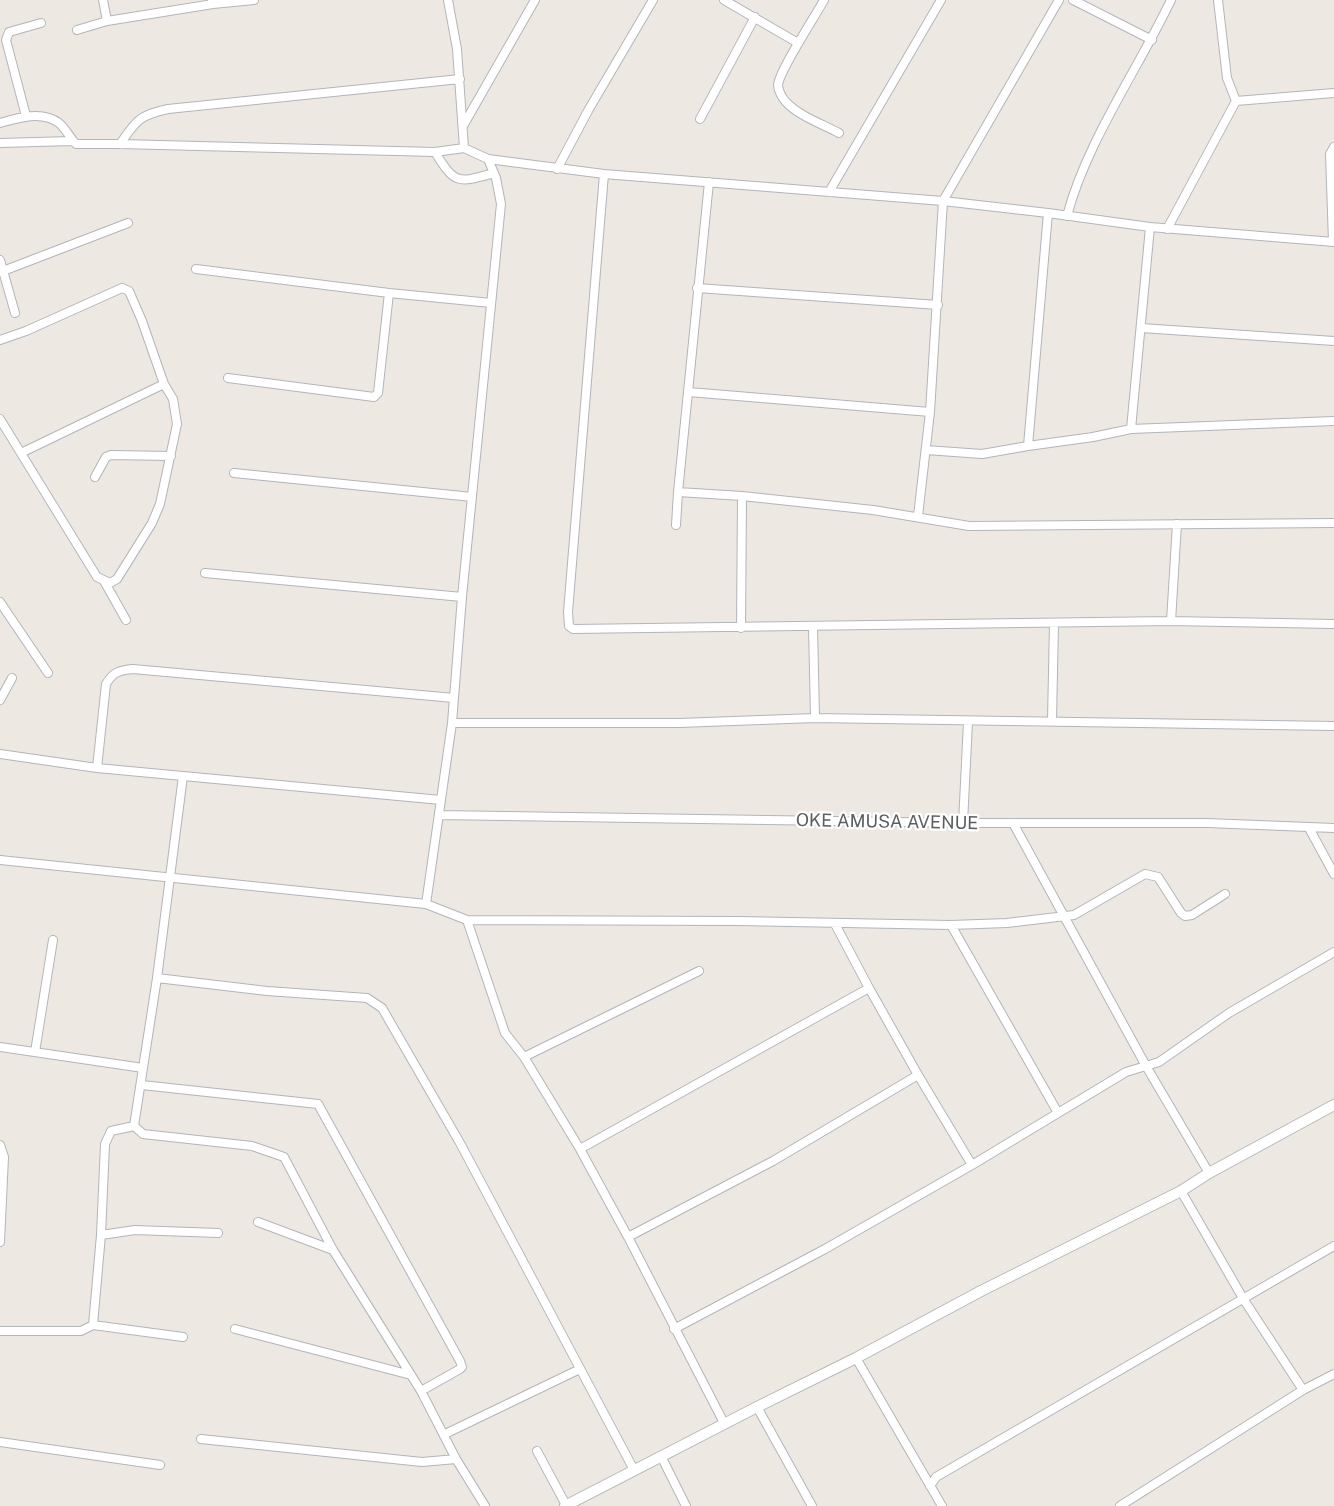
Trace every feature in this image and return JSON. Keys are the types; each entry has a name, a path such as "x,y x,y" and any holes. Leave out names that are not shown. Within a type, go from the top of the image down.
{"street":[{"path":"103,0 107,21"},
{"path":"77,30 107,21 212,2 254,0"},
{"path":"448,0 460,80 464,148"},
{"path":"463,126 535,0"},
{"path":"557,169 589,108 653,0"},
{"path":"724,0 798,43"},
{"path":"824,0 798,43 779,79 778,86 784,101 792,108 839,133"},
{"path":"829,192 941,0"},
{"path":"918,516 930,412 944,201 1059,0"},
{"path":"1073,0 1152,40"},
{"path":"1067,216 1072,194 1094,146 1152,40 1171,0"},
{"path":"1168,229 1236,101 1227,78 1218,0"},
{"path":"700,120 755,17"},
{"path":"26,116 6,40 9,32 41,23"},
{"path":"120,144 136,121 143,115 168,109 460,80"},
{"path":"1236,101 1334,93"},
{"path":"0,123 26,116 47,118 58,122 76,144 84,146 120,144 435,152 464,148 488,158 557,169 944,201 1168,229 1334,242 1330,154 1334,147"},
{"path":"0,143 72,140"},
{"path":"435,152 451,176 460,180 494,173"},
{"path":"426,904 452,723 462,597 501,204 494,173 488,158"},
{"path":"604,174 568,612 569,626 579,630 1171,621 1334,624"},
{"path":"676,525 697,288 709,182"},
{"path":"1028,446 1048,213"},
{"path":"3,271 128,223"},
{"path":"1131,429 1150,227"},
{"path":"0,260 15,313"},
{"path":"196,269 389,293 491,303"},
{"path":"0,340 26,331 125,288 142,321 164,384 173,399 177,415 171,456 160,504 152,523 116,579 110,583 104,582"},
{"path":"697,288 938,306"},
{"path":"228,378 374,397 378,393 389,293"},
{"path":"1141,328 1334,341"},
{"path":"21,453 164,384"},
{"path":"689,392 930,412"},
{"path":"0,419 97,577 104,582 126,620"},
{"path":"926,450 982,454 1093,437 1131,429 1334,421"},
{"path":"95,476 106,457 111,455 171,456"},
{"path":"234,473 472,497"},
{"path":"678,492 742,496 918,516 969,526 1334,523"},
{"path":"741,628 742,496"},
{"path":"1171,621 1177,524"},
{"path":"205,573 462,597"},
{"path":"0,602 48,673"},
{"path":"1052,721 1054,623"},
{"path":"812,626 815,718"},
{"path":"96,768 106,684 111,675 121,670 133,669 454,698"},
{"path":"0,700 12,678"},
{"path":"452,723 679,723 815,718 968,722 1052,721 1334,726"},
{"path":"963,824 968,722"},
{"path":"0,754 96,768 441,800"},
{"path":"134,1126 157,978 183,776"},
{"name":"OKE AMUSA AVENUE","path":"439,815 963,824 1013,822 1207,823 1334,828"},
{"path":"1013,822 1063,918 1146,1066 1209,1173"},
{"path":"1309,828 1334,874"},
{"path":"0,860 426,904 467,920 738,921 951,925 1063,918 1074,915 1145,874 1158,877 1185,916 1192,915 1225,894"},
{"path":"467,920 500,1022 580,1149 628,1237 724,1423"},
{"path":"835,924 918,1075 972,1165"},
{"path":"951,925 1058,1113"},
{"path":"35,1052 53,940"},
{"path":"674,1329 825,1249 972,1165 1126,1072 1159,1062 1229,1013 1334,952"},
{"path":"524,1058 699,971"},
{"path":"157,978 267,991 367,998 382,1008 460,1143 634,1470"},
{"path":"580,1149 869,988"},
{"path":"0,1047 144,1068"},
{"path":"628,1237 773,1160 918,1075"},
{"path":"142,1084 318,1104 460,1361 462,1367 460,1369 421,1391"},
{"path":"537,1451 566,1506 724,1423 856,1358 980,1291 1181,1191 1209,1173 1334,1105"},
{"path":"93,1325 101,1235 105,1144 111,1131 134,1126"},
{"path":"134,1126 143,1134 252,1146 284,1157 333,1250 421,1391 445,1434 456,1459 485,1506"},
{"path":"0,1145 4,1157 0,1242"},
{"path":"1181,1191 1244,1300 1303,1390"},
{"path":"258,1222 333,1250"},
{"path":"101,1235 135,1230 218,1233"},
{"path":"930,1486 936,1477 1244,1300 1334,1246"},
{"path":"0,1331 81,1331 93,1325 183,1337"},
{"path":"234,1329 411,1375"},
{"path":"856,1358 942,1506"},
{"path":"445,1434 580,1369"},
{"path":"1120,1506 1303,1390 1334,1374"},
{"path":"756,1407 812,1506"},
{"path":"201,1439 422,1462 456,1459"},
{"path":"0,1442 160,1465"},
{"path":"661,1456 686,1506"}]}
